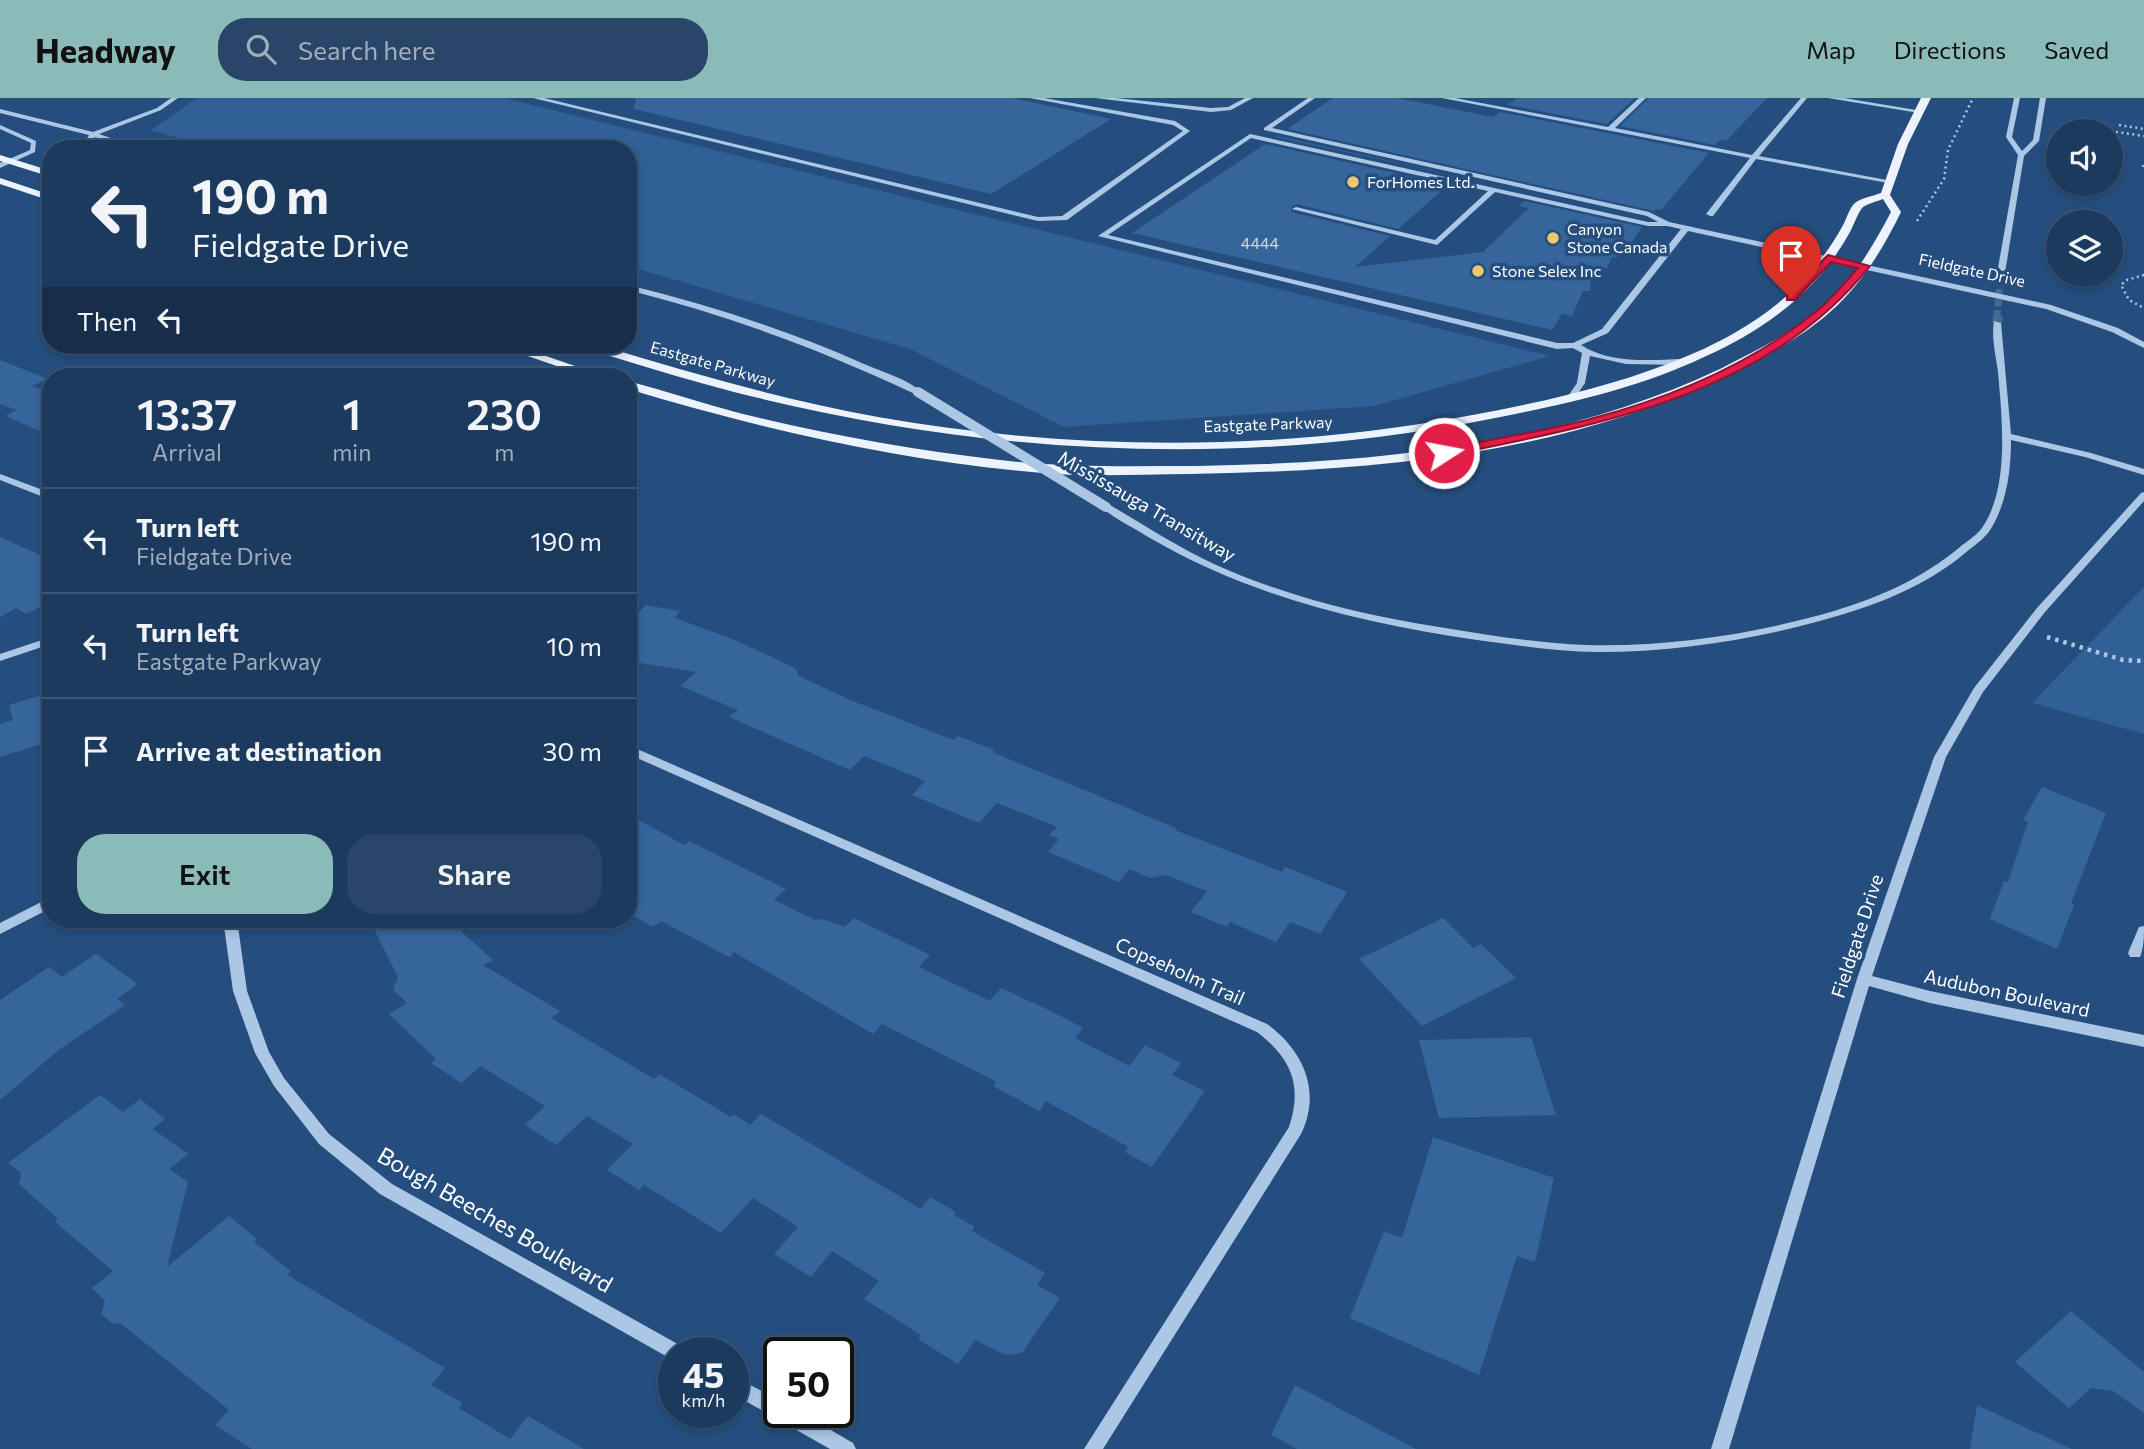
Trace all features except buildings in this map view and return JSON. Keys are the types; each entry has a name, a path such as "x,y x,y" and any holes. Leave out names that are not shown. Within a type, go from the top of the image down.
{"main road":[{"path":"637,389 786,430 898,450 1059,470 1252,470 1355,464 1444,453 1591,423 1672,397 1720,375 1789,337 1825,311 1865,266 1881,243 1896,212 1885,195 1888,181 1926,98"},
{"path":"0,158 42,170"},
{"path":"0,181 42,195"},
{"name":"Eastgate Parkway","path":"618,354 775,400 978,435 1071,443 1251,444 1347,438 1464,421 1570,399 1682,362 1767,317 1791,298 1844,237 1859,205 1885,195"},
{"path":"530,354 573,368"}],"street":[{"path":"89,140 93,134 159,109 175,98"},
{"path":"536,98 1038,219 1064,218 1187,131 1175,123 1033,98"},
{"path":"1098,98 1220,110 1238,106 1250,98"},
{"path":"1137,98 1147,101"},
{"path":"1312,98 1266,129 1649,214 1667,225"},
{"path":"1445,98 1888,181"},
{"path":"1609,130 1643,98"},
{"path":"1710,214 1804,98"},
{"path":"1831,98 1919,111"},
{"path":"2017,98 2008,137 2021,155"},
{"path":"2000,279 2021,155 2036,141 2043,98"},
{"path":"0,111 112,140"},
{"path":"0,127 34,142 33,150 0,166"},
{"path":"1686,229 1605,331 1591,340 1575,345 1557,346 1102,236 1250,136 1648,224 1667,225 1828,258"},
{"path":"1296,209 1437,243 1493,190"},
{"name":"Fieldgate Drive","path":"1828,258 2058,309 2115,330 2144,345"},
{"name":"Mississauga Transitway","path":"637,289 772,328 848,358 918,391 1106,507 1226,573 1316,605 1418,629 1522,643 1613,648 1717,639 1800,625 1889,597 1928,576 1960,554 1987,529 2002,497 2006,436 1997,323"},
{"path":"1575,345 1586,354 1630,360 1682,362"},
{"path":"1570,399 1581,383 1586,354"},
{"path":"2006,436 2088,455 2144,472"},
{"path":"0,477 42,493"},
{"name":"Fieldgate Drive","path":"1720,1449 1864,979 1940,757 1978,691 2026,631 2144,495"},
{"path":"0,658 42,643"},
{"name":"Copseholm Trail","path":"637,753 1262,1028 1281,1043 1295,1062 1304,1093 1302,1115 1296,1129 1093,1449"},
{"path":"0,929 42,907"},
{"name":"Bough Beeches Boulevard","path":"231,928 240,992 257,1042 279,1082 324,1139 386,1189 658,1342"},
{"path":"2135,953 2144,931"},
{"name":"Audubon Boulevard","path":"1864,979 1930,997 2144,1041"},
{"path":"811,1428 847,1449"}],"path":[{"path":"1915,222 1938,192 1944,179 1948,150 1973,98"},
{"path":"2123,126 2144,129"},
{"path":"2126,133 2129,127"},
{"path":"2123,133 2144,136"},
{"path":"2144,275 2127,280 2122,285 2122,292 2127,299 2144,308"},
{"path":"2026,631 2123,660 2144,661"}],"shaded area":[{"path":"197,98 504,98 1550,356 1374,406 1064,427 910,349 637,269 637,140 185,140 151,130"},
{"path":"2144,587 2144,734 2032,703"}],"tunnel":[{"path":"1997,317 2000,279"},
{"path":"1997,323 1998,316"}],"place":[{"name":"ForHomes Ltd.","path":"1353,182"},
{"name":"Canyon Stone Canada","path":"1553,238"},
{"name":"Stone Selex Inc","path":"1478,271"}],"route":[{"path":"1444,453 1591,423 1672,397 1720,375 1789,337 1825,311 1865,266 1828,258 1791,298"}]}
